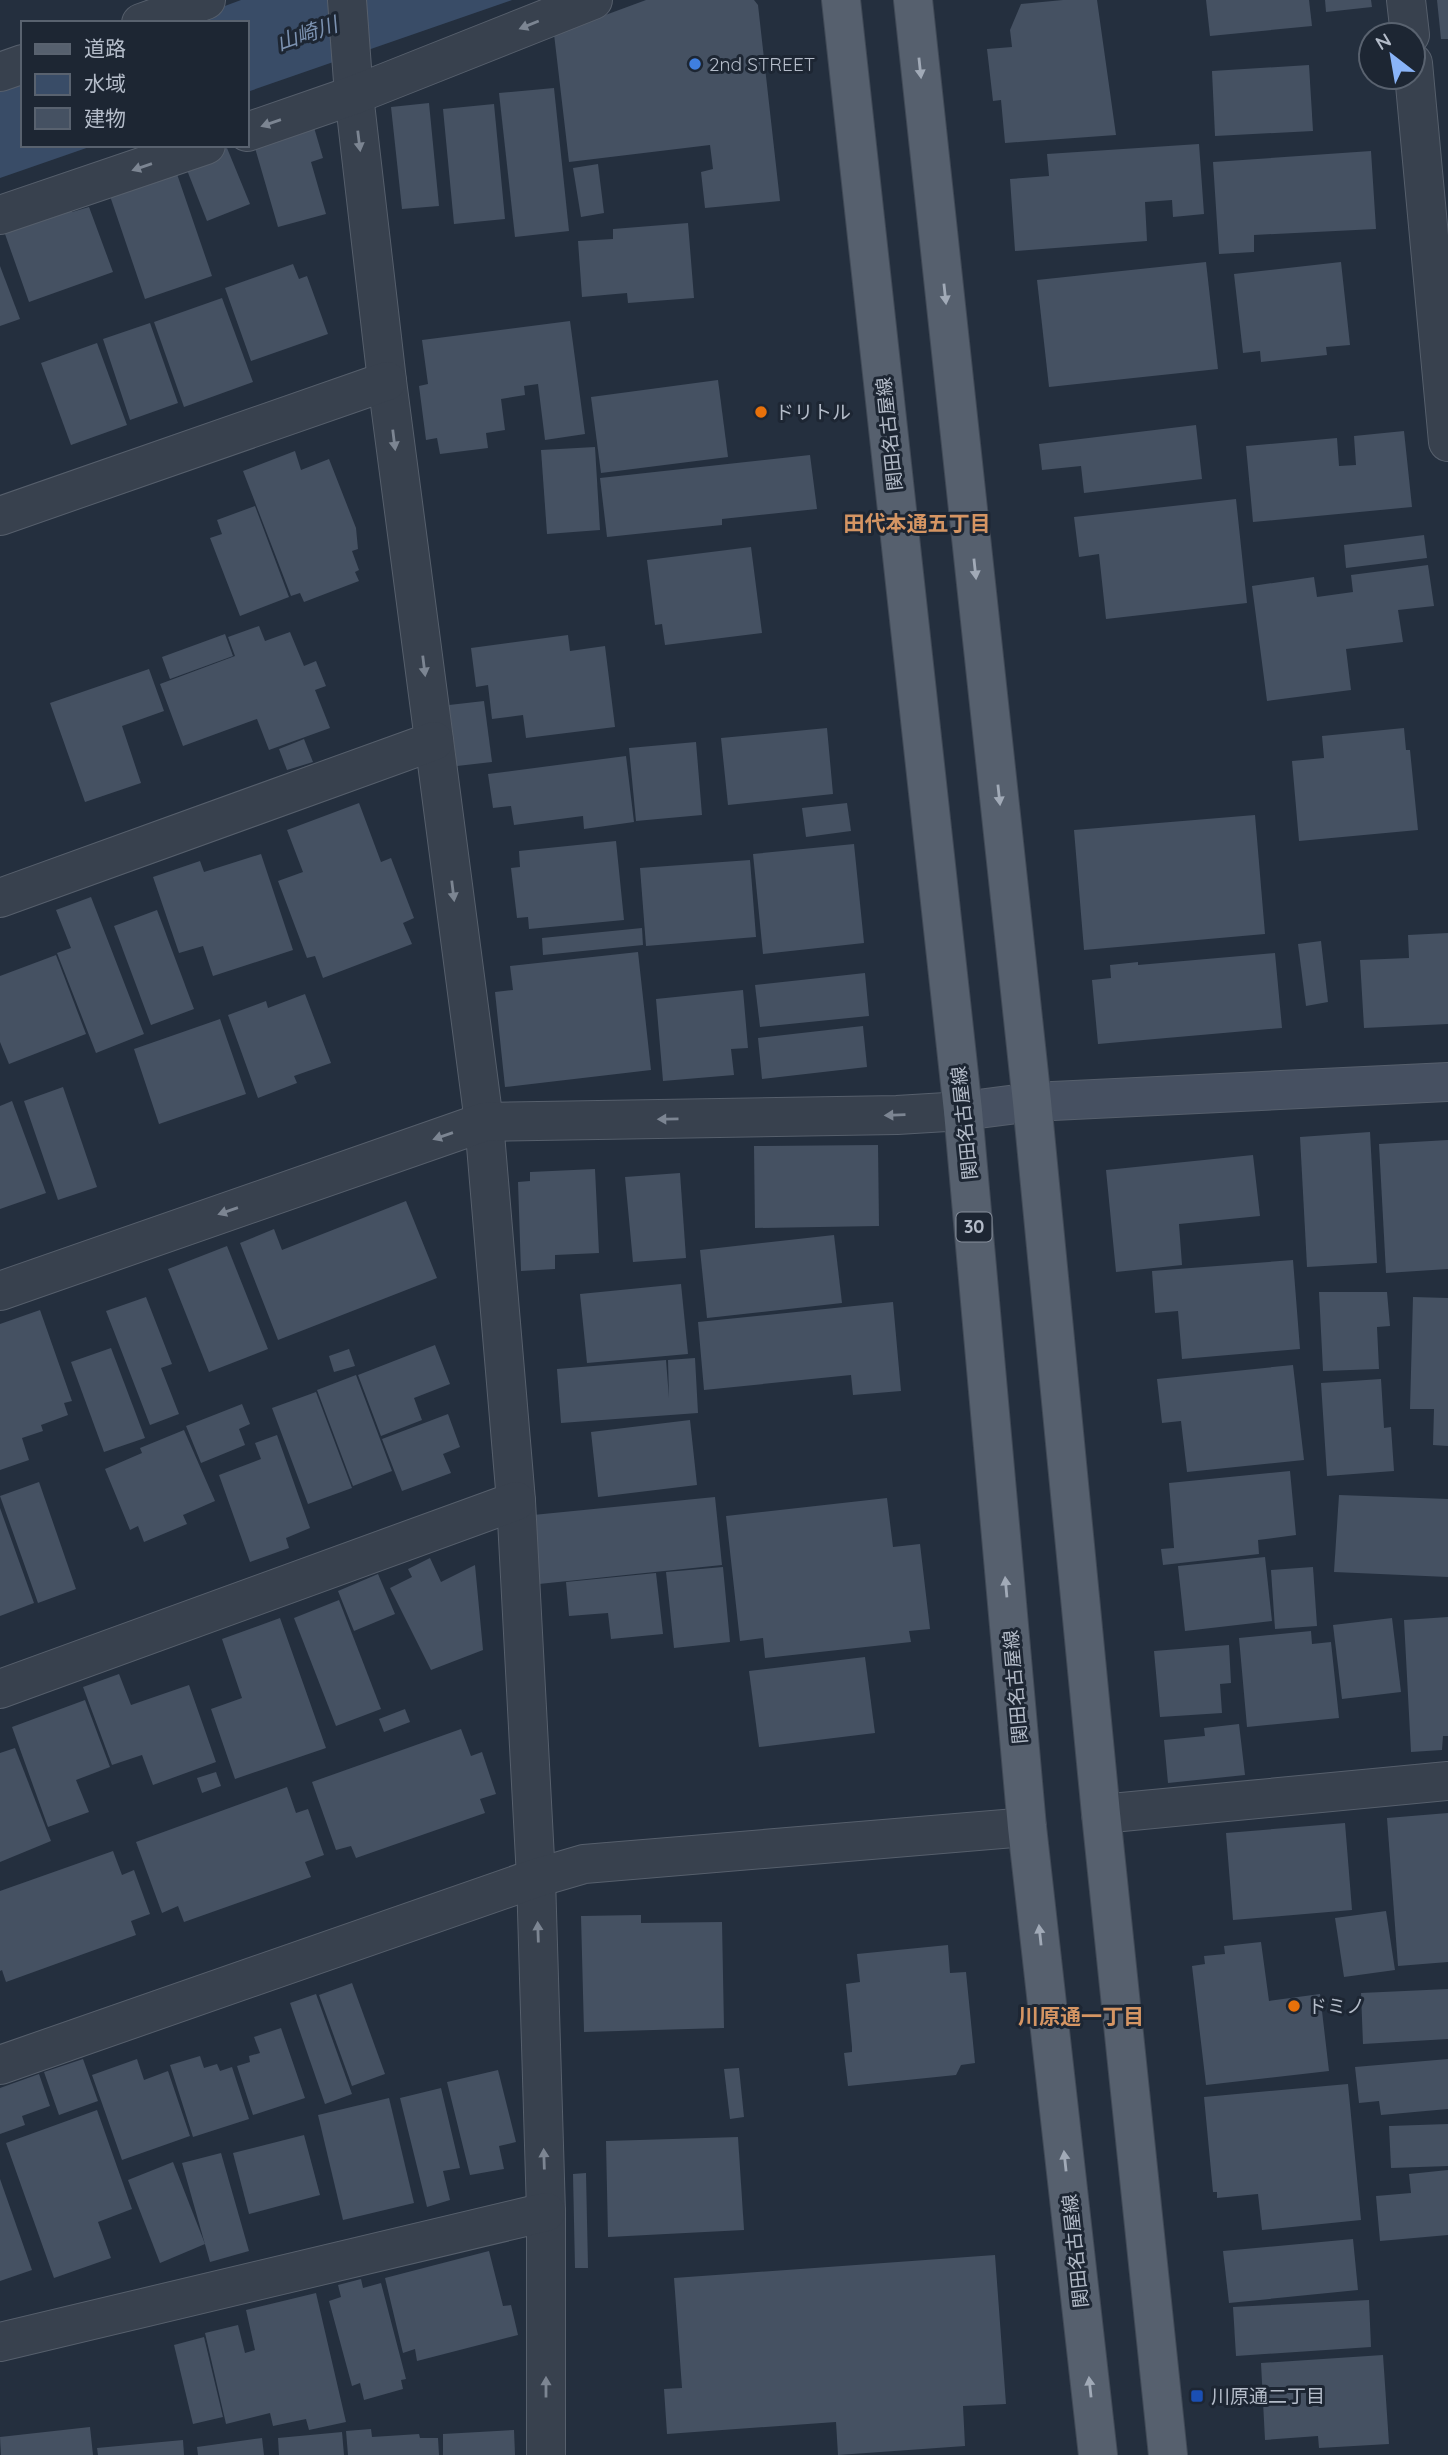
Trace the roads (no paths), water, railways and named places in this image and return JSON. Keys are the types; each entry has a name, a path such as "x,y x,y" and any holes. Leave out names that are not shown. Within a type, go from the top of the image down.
{"main road":[{"name":"関田名古屋線","path":"841,0 963,1111 1027,1827 1098,2455"},
{"path":"913,0 1032,1102 1101,1814 1168,2455"}],"street":[{"path":"147,21 206,0"},
{"path":"347,0 354,95 387,381 484,1122 516,1502 536,1878 546,2212 546,2455"},
{"path":"248,132 354,95 593,0"},
{"path":"1406,0 1408,21"},
{"path":"0,72 21,65"},
{"path":"1427,91 1448,442"},
{"path":"0,215 200,147"},
{"path":"0,516 387,381"},
{"path":"0,898 434,741"},
{"path":"0,1291 484,1122 897,1115 963,1111 1032,1102 1448,1082"},
{"path":"0,1689 516,1502"},
{"path":"1101,1814 1448,1781"},
{"path":"0,2065 536,1878 584,1864 1027,1827"},
{"path":"0,2342 546,2212"}],"water":[{"name":"山崎川","path":"241,0 512,0 248,92 248,21 184,21"},
{"path":"21,80 21,147 89,147 0,178 0,88"}],"place":[{"name":"2nd STREET","path":"695,64"},
{"name":"ドリトル","path":"761,412"},
{"name":"ドミノ","path":"1294,2006"},
{"name":"川原通二丁目","path":"1197,2396"}],"district":[{"name":"田代本通五丁目","path":"917,524"},
{"name":"川原通一丁目","path":"1081,2017"}]}
